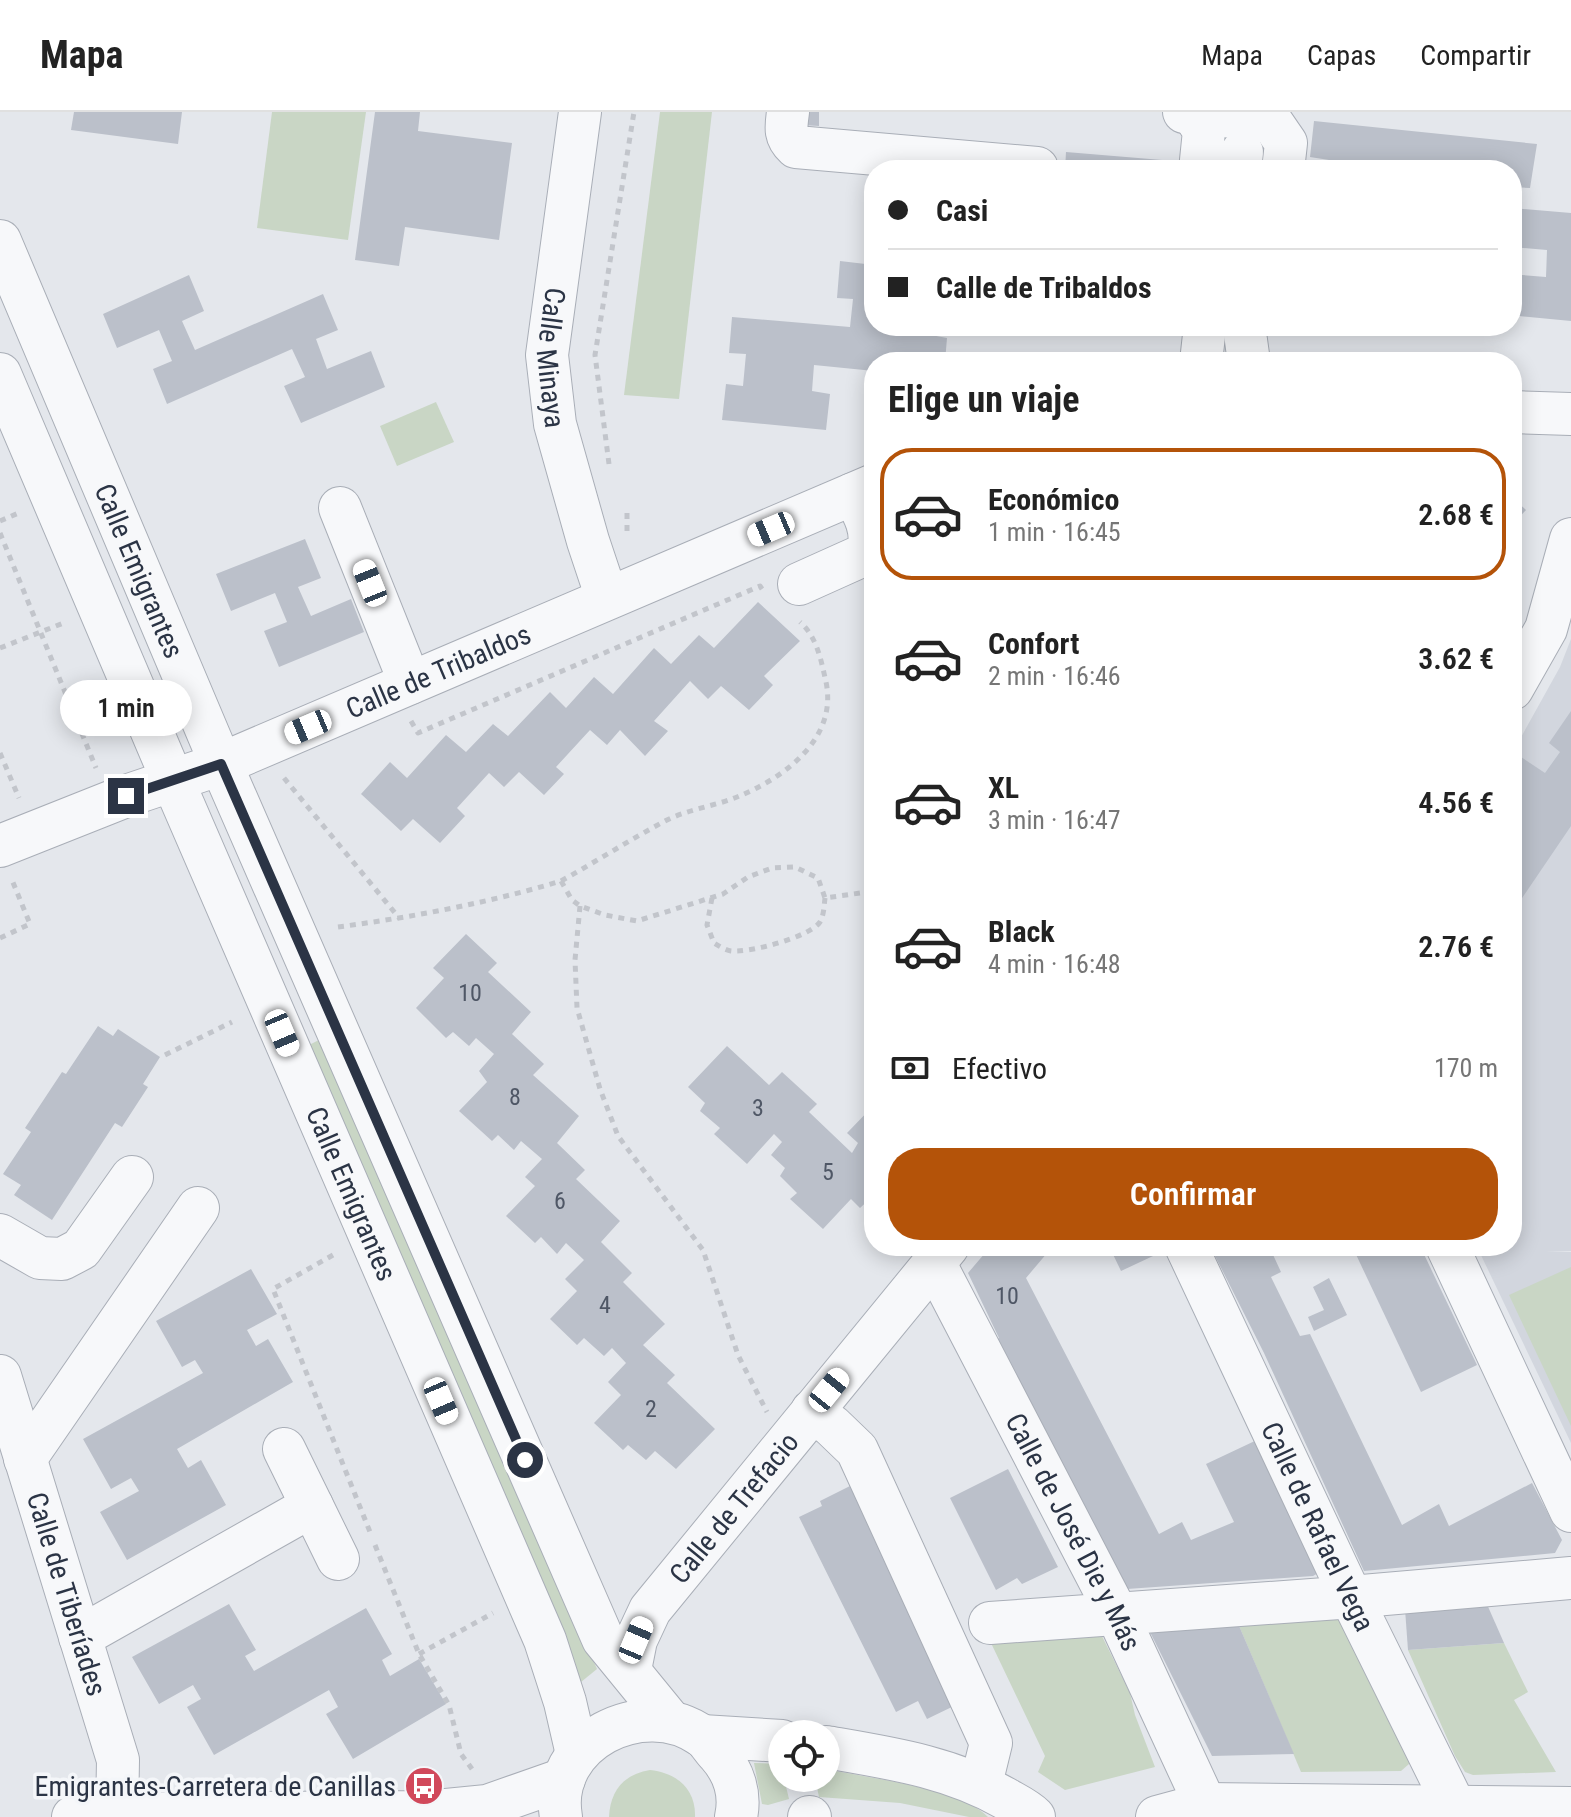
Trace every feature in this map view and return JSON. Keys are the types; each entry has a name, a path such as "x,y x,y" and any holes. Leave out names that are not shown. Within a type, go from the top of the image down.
{"street":[{"name":"Calle Minaya","path":"580,112 547,355 555,424 607,598"},
{"path":"788,112 788,140 796,147 945,160"},
{"path":"1184,112 1254,119 1273,124 1286,143 1284,160"},
{"path":"1193,113 1204,131 1201,160"},
{"name":"Calle Emigrantes","path":"0,241 221,764 603,1639 686,1729 733,1772 739,1805 736,1817"},
{"name":"Calle Emigrantes","path":"0,374 545,1640 565,1702 567,1783"},
{"path":"1522,412 1571,414"},
{"name":"Calle de Tribaldos","path":"15,851 126,796 408,697 607,598 864,490"},
{"path":"340,508 408,697"},
{"path":"1522,671 1546,629 1571,539"},
{"path":"787,598 864,555"},
{"path":"0,1235 40,1258 62,1259 81,1249 132,1177"},
{"path":"25,1459 198,1208"},
{"name":"Calle de Trefacio","path":"630,1670 636,1640 650,1610 793,1417 939,1256"},
{"name":"Calle de José Die y Más","path":"942,1256 1117,1614 1205,1804"},
{"name":"Calle de Rafael Vega","path":"1191,1256 1351,1597 1454,1805"},
{"path":"1452,1256 1569,1499"},
{"name":"Calle de Tiberíades","path":"0,1376 118,1760 117,1815"},
{"path":"793,1417 857,1450 991,1743 981,1784"},
{"path":"284,1449 338,1559"},
{"path":"80,1637 312,1506"},
{"path":"990,1623 1571,1578"},
{"path":"73,1817 426,1812 487,1806 567,1783 601,1733 636,1720 768,1739"},
{"path":"840,1749 900,1759 981,1784 1034,1817"},
{"path":"1157,1817 1205,1804 1571,1808"}],"path":[{"path":"610,477 595,355 634,112"},
{"path":"0,521 27,510"},
{"path":"0,533 99,776"},
{"path":"338,927 400,919 508,897 561,881 670,819 736,797 774,779 803,755 827,721 828,693 822,662 810,631 787,598 760,586 418,733 408,697"},
{"path":"0,648 73,620"},
{"path":"0,753 30,924 0,938"},
{"path":"281,774 400,919"},
{"path":"561,881 572,900 580,906 637,921 712,898 748,877 772,868 795,867 818,878 825,898 823,916 818,925 797,936 759,948 730,951 714,943 707,925 712,898"},
{"path":"825,898 864,892"},
{"path":"580,906 575,960 577,1008 600,1089 618,1136 703,1250 738,1355 793,1417"},
{"path":"165,1055 232,1022"},
{"path":"333,1255 273,1289 419,1654 449,1705 461,1754"},
{"path":"419,1654 493,1613"}],"shaded area":[{"path":"1571,639 1571,1251 1546,1251 1571,1252 1571,1443 1481,1256 1522,1256 1522,735 1560,667"}],"green space":[{"path":"272,112 366,112 348,240 257,228"},
{"path":"660,112 712,112 679,399 624,395"},
{"path":"436,402 454,442 397,466 380,426"},
{"path":"323,1038 597,1669 581,1682 309,1045"},
{"path":"1571,1267 1571,1426 1509,1295"},
{"path":"1341,1616 1409,1757 1409,1764 1401,1771 1301,1772 1237,1621"},
{"path":"1101,1634 1130,1693 1155,1767 1065,1790 1038,1772 1045,1756 991,1643"},
{"path":"1504,1643 1528,1692 1514,1700 1556,1772 1473,1775 1465,1772 1408,1650"},
{"path":"754,1763 768,1764 768,1792 787,1792 789,1799 762,1804"},
{"path":"650,1770 669,1775 683,1784 692,1798 695,1817 609,1817 612,1799 620,1785 633,1775"},
{"path":"840,1771 935,1791 975,1807 988,1817 969,1817 900,1803 819,1797 818,1792 840,1792"}],"building":[{"path":"74,112 182,112 178,144 71,130"},
{"path":"375,112 420,112 418,131 512,143 499,240 405,227 399,266 355,260"},
{"path":"802,112 819,112 819,126 802,125"},
{"path":"1314,121 1537,144 1530,188 1522,188 1522,160 1329,160 1310,157"},
{"path":"1066,152 1162,160 1066,160"},
{"path":"1522,209 1571,213 1571,321 1522,316 1522,275 1546,277 1547,250 1522,248"},
{"path":"840,261 864,264 864,336 947,338 946,352 864,352 864,370 814,365 812,391 830,394 826,430 722,420 726,384 743,386 746,354 729,353 732,317 850,327 853,299 837,298"},
{"path":"189,275 204,311 182,321 195,350 323,294 338,330 316,339 327,369 371,351 385,387 301,423 284,386 305,377 292,349 167,404 153,369 172,361 159,330 117,348 103,314"},
{"path":"305,539 321,578 298,587 311,616 351,599 364,632 279,667 264,631 287,622 275,593 231,611 216,574"},
{"path":"758,602 800,641 764,676 773,685 749,710 721,686 708,699 690,681 654,721 668,731 645,756 620,730 607,745 590,730 556,767 564,774 544,795 519,772 504,787 489,773 457,808 465,816 440,843 413,819 401,831 361,794 390,762 407,778 446,735 466,752 493,724 508,736 550,692 566,708 594,677 613,694 654,648 671,664 699,635 714,648"},
{"path":"1571,711 1571,826 1522,898 1522,758 1545,773 1560,752 1549,743"},
{"path":"466,934 497,963 488,972 531,1012 512,1034 544,1064 533,1075 579,1116 557,1143 585,1170 576,1179 620,1221 601,1242 632,1273 623,1282 665,1324 643,1345 675,1375 667,1383 715,1429 676,1469 655,1451 646,1460 628,1445 623,1450 594,1423 621,1395 608,1382 626,1363 612,1348 604,1356 584,1338 577,1345 550,1319 577,1291 565,1279 584,1260 566,1243 557,1254 541,1237 535,1243 506,1216 535,1186 525,1177 542,1159 521,1141 514,1150 498,1135 492,1141 459,1111 487,1082 479,1071 494,1054 476,1038 469,1046 453,1032 446,1038 416,1008 444,978 433,968"},
{"path":"98,1026 113,1036 118,1029 160,1057 143,1084 148,1087 122,1127 115,1123 52,1220 14,1195 21,1185 3,1174 31,1132 25,1128 62,1072 66,1074"},
{"path":"727,1046 769,1085 782,1072 817,1104 809,1112 852,1153 858,1143 847,1133 864,1115 864,1204 860,1208 851,1199 823,1229 790,1199 797,1193 780,1176 785,1168 771,1155 782,1142 774,1134 747,1164 714,1134 720,1128 700,1111 705,1103 688,1087"},
{"path":"982,1256 1045,1256 1026,1278 1159,1534 1182,1522 1191,1540 1234,1522 1206,1464 1259,1439 1322,1571 1313,1576 1127,1589 996,1340 999,1338 968,1273"},
{"path":"1114,1256 1153,1256 1121,1271"},
{"path":"1215,1256 1274,1256 1281,1272 1271,1277 1300,1336 1310,1334 1402,1525 1439,1504 1449,1526 1532,1483 1562,1540 1555,1553 1364,1571 1264,1353"},
{"path":"1357,1256 1425,1256 1477,1365 1421,1392"},
{"path":"251,1269 277,1314 247,1330 256,1346 268,1339 293,1382 177,1449 188,1468 201,1460 226,1505 127,1560 100,1512 139,1491 131,1478 111,1489 83,1439 203,1373 195,1360 182,1367 156,1321"},
{"path":"1329,1278 1347,1315 1314,1331 1308,1317 1324,1310 1313,1287"},
{"path":"1008,1469 1058,1567 1022,1584 1017,1578 996,1590 950,1498"},
{"path":"850,1486 958,1704 927,1719 918,1701 896,1712 799,1517 822,1506 820,1501"},
{"path":"1486,1602 1504,1643 1408,1650 1405,1609"},
{"path":"229,1604 256,1650 245,1656 254,1671 366,1608 392,1654 382,1660 390,1676 419,1659 446,1704 353,1759 326,1714 338,1707 329,1690 214,1755 187,1707 201,1699 193,1685 159,1704 132,1657"},
{"path":"1237,1621 1294,1754 1212,1756 1148,1628"}],"place":[{"name":"Emigrantes-Carretera de Canillas","path":"424,1786"}],"route":[{"path":"126,796 221,764 525,1460"}]}
